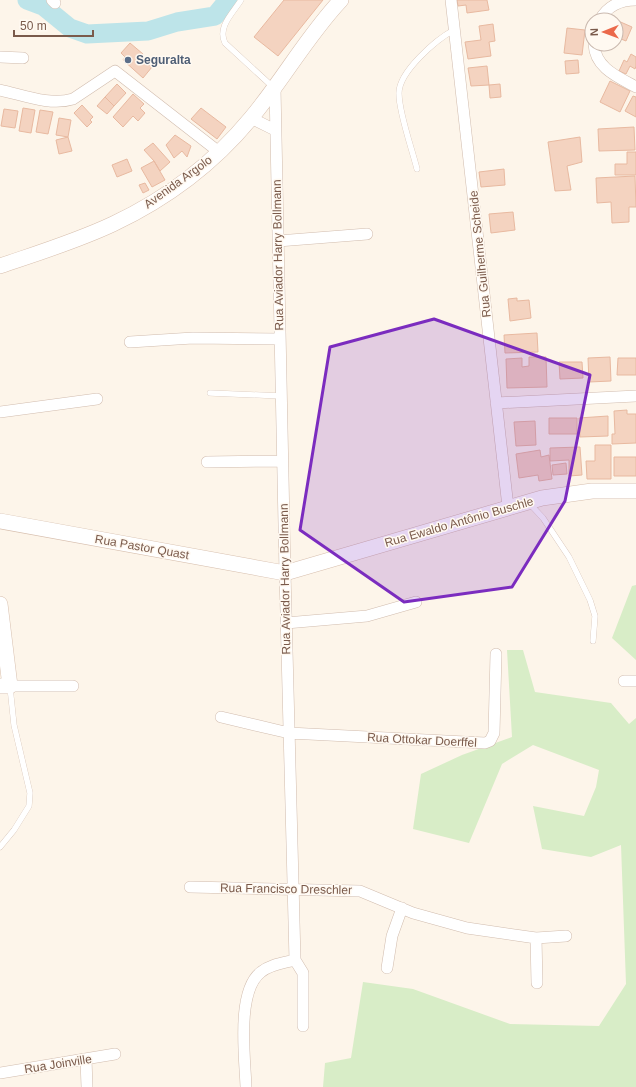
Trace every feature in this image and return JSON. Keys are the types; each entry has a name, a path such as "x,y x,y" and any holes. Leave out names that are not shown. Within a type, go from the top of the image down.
{"street":[{"name":"Avenida Argolo","path":"0,266 69,242 113,224 176,186 219,152 251,118 275,88 315,32 341,0"},
{"name":"Rua Guilherme Scheide","path":"451,0 508,507"},
{"path":"606,12 609,8 618,3 636,0"},
{"path":"596,52 602,66 611,73 636,87"},
{"path":"0,57 23,58"},
{"path":"0,90 51,101 66,101 73,99 115,71 219,152"},
{"name":"Rua Aviador Harry Bollmann","path":"275,88 289,733 296,960 303,973 303,1026"},
{"path":"251,118 275,130"},
{"path":"278,241 367,234"},
{"path":"130,342 193,338 280,339"},
{"path":"496,403 636,396"},
{"path":"0,412 97,398"},
{"path":"207,462 282,461"},
{"name":"Rua Ewaldo Antônio Buschle","path":"285,573 528,501 573,492 636,491"},
{"name":"Rua Pastor Quast","path":"0,521 285,573"},
{"path":"286,623 368,616 416,602"},
{"path":"0,604 5,686 73,686"},
{"name":"Rua Ottokar Doerffel","path":"221,717 289,733 485,743 490,741 494,734 496,654"},
{"path":"624,681 636,681"},
{"name":"Rua Francisco Dreschler","path":"190,887 360,891 402,908 467,928 536,938 566,936"},
{"path":"387,968 392,936 402,908"},
{"path":"536,938 537,983"},
{"path":"246,1087 244,1024 249,990 256,976 262,971 276,964 296,960"},
{"name":"Rua Joinville","path":"0,1073 115,1054"},
{"path":"86,1059 87,1087"}],"lane":[{"path":"241,0 222,30 222,37 225,43 275,88"},
{"path":"417,169 399,100 399,88 412,67 433,44 455,30"},
{"path":"210,393 281,396"},
{"path":"528,501 543,518 569,557 590,600 595,616 593,641"},
{"path":"0,847 29,806 30,793 5,686"}],"highlighted area":[{"path":"434,319 590,375 565,501 512,587 404,602 300,530 330,347"}],"green space":[{"path":"636,585 636,660 612,638 632,586"},
{"path":"507,650 523,650 535,692 611,703 629,724 636,718 636,1087 323,1087 325,1063 351,1058 363,982 413,989 510,1024 599,1026 626,984 621,845 591,857 542,849 533,806 584,816 596,787 599,770 533,745 502,764 469,843 413,829 421,774 462,755 512,737"}],"building":[{"path":"284,0 323,0 278,56 254,37"},
{"path":"457,0 487,0 489,10 467,13 466,5 458,6"},
{"path":"493,24 495,41 489,42 491,56 468,59 465,42 481,40 479,26"},
{"path":"624,24 632,27 626,41 624,40"},
{"path":"567,28 584,30 582,55 564,53"},
{"path":"130,43 143,54 141,57 152,67 143,78 123,60 125,57 121,53"},
{"path":"631,54 636,57 635,69 630,66 626,74 619,71 624,60 627,62"},
{"path":"578,60 579,73 566,74 565,61"},
{"path":"487,66 489,85 471,86 468,68"},
{"path":"610,81 630,91 620,112 600,102"},
{"path":"117,84 126,93 114,106 105,97"},
{"path":"500,84 501,97 490,98 489,85"},
{"path":"133,94 144,104 140,108 145,113 138,121 133,116 123,127 113,117"},
{"path":"633,96 636,97 636,117 625,111"},
{"path":"105,97 114,106 107,114 97,106"},
{"path":"82,105 93,117 90,120 92,122 87,127 74,113"},
{"path":"23,108 35,110 31,133 19,131"},
{"path":"201,108 226,127 217,139 191,119"},
{"path":"4,109 18,111 15,128 1,126"},
{"path":"40,110 53,112 48,134 36,132"},
{"path":"59,118 71,120 68,137 56,135"},
{"path":"634,127 635,150 599,151 598,129"},
{"path":"175,135 191,146 187,157 182,151 174,158 166,145"},
{"path":"68,137 72,151 59,154 56,140"},
{"path":"580,137 582,162 567,166 571,190 555,191 548,142"},
{"path":"153,143 170,162 160,171 154,161 144,150"},
{"path":"627,152 636,152 636,175 615,175 615,164 627,164"},
{"path":"127,159 132,171 117,177 112,165"},
{"path":"154,161 165,180 152,187 141,168"},
{"path":"504,169 505,185 481,187 479,172"},
{"path":"635,176 636,207 629,207 629,222 612,223 611,202 597,203 596,178"},
{"path":"145,183 149,190 143,193 139,185"},
{"path":"513,212 515,230 491,233 489,214"},
{"path":"517,298 517,301 529,300 531,318 510,321 508,299"},
{"path":"537,333 538,352 505,353 504,335"},
{"path":"529,357 546,357 547,387 507,388 506,359 522,358 522,367 529,366"},
{"path":"610,357 611,381 589,382 588,358"},
{"path":"618,358 636,358 636,375 617,375"},
{"path":"559,362 582,362 583,378 560,379"},
{"path":"627,410 627,414 636,414 636,443 612,444 612,434 615,434 614,411"},
{"path":"608,416 608,436 580,437 579,418"},
{"path":"549,418 577,418 577,434 549,434"},
{"path":"535,421 536,445 516,446 514,422"},
{"path":"595,445 611,445 611,479 587,479 586,461 595,461"},
{"path":"580,447 582,475 569,476 569,460 550,461 550,448"},
{"path":"540,450 541,457 549,455 552,479 539,481 538,475 519,478 516,454"},
{"path":"614,457 636,457 636,476 614,476"},
{"path":"566,463 567,474 553,475 552,465"}],"waterway":[{"path":"27,0 43,6 70,28 87,34 148,31 177,22 215,16 228,0"}],"place":[{"name":"Seguralta","path":"128,60"}]}
